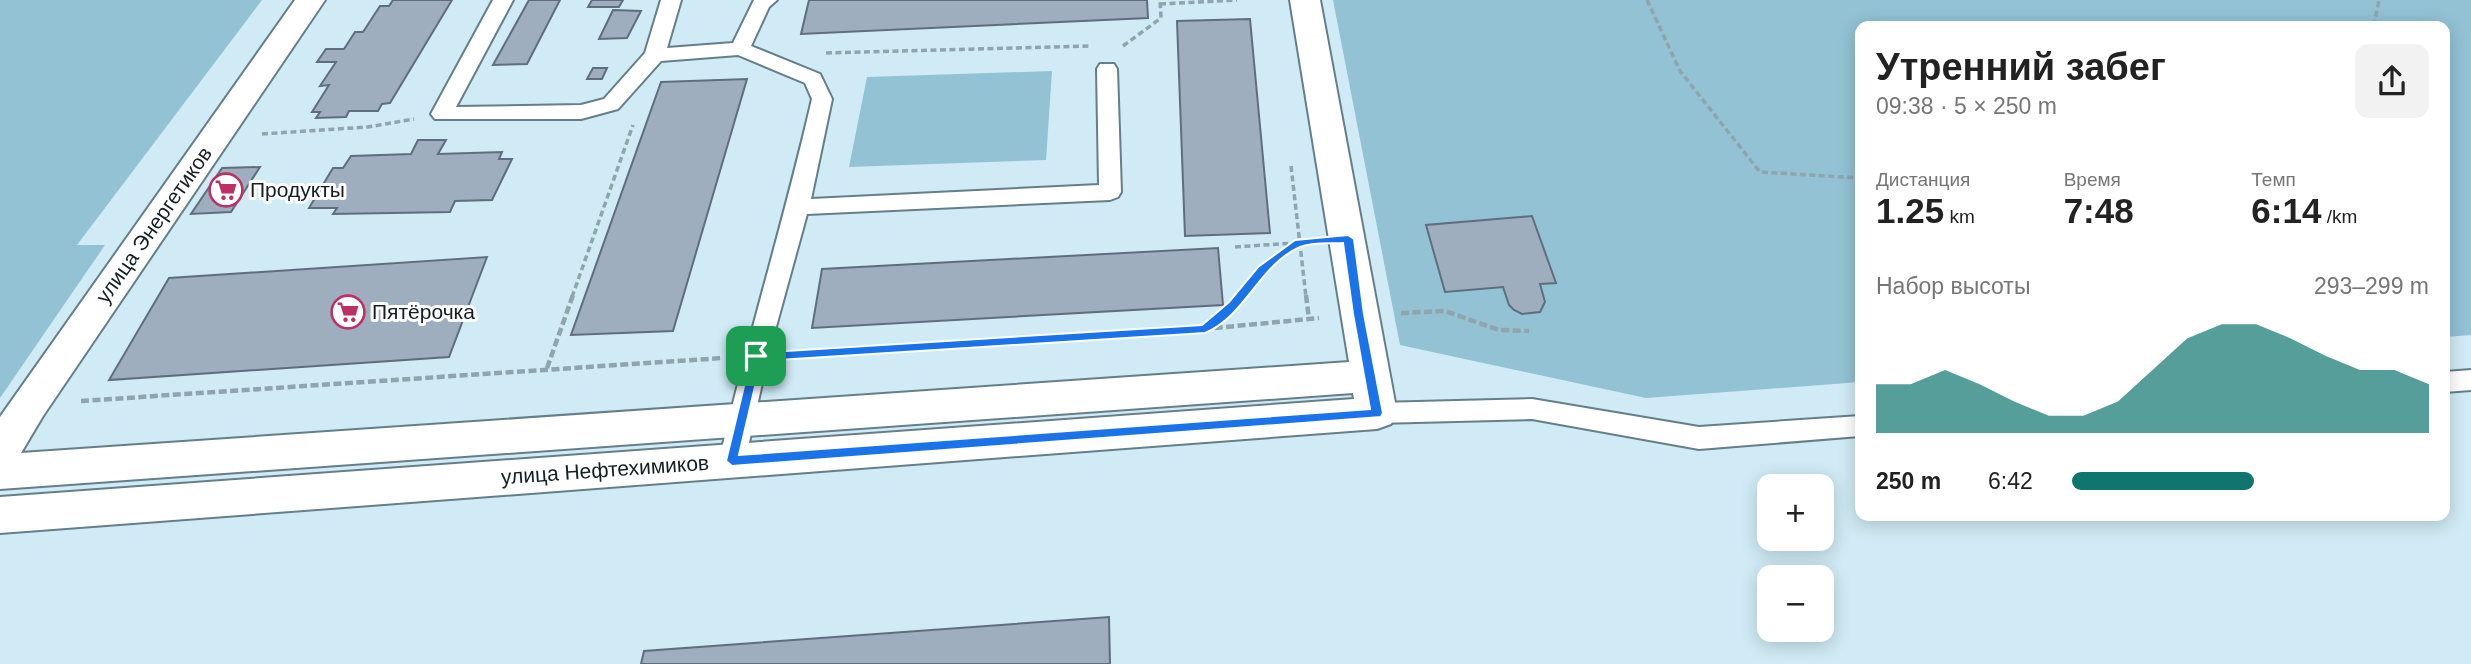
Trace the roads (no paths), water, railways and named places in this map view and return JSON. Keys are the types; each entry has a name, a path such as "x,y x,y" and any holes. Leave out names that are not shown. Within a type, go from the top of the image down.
{"street":[{"name":"улица Энергетиков","path":"0,452 29,405 310,0"},
{"path":"0,472 741,421 1373,395 1305,0"},
{"name":"улица Нефтехимиков","path":"0,515 732,461 1373,395"}],"lane":[{"path":"503,0 442,114 582,112 611,104 655,55 671,0"},
{"path":"740,49 761,4 767,0"},
{"path":"655,55 740,49 813,79 822,99 798,207 756,356 732,461"},
{"path":"798,207 1110,192 1107,69"},
{"path":"2450,382 2471,380"},
{"path":"1373,395 1532,409 1699,438 1855,426"}],"place":[{"name":"Продукты","path":"226,190"},
{"name":"Пятёрочка","path":"348,312"}]}
